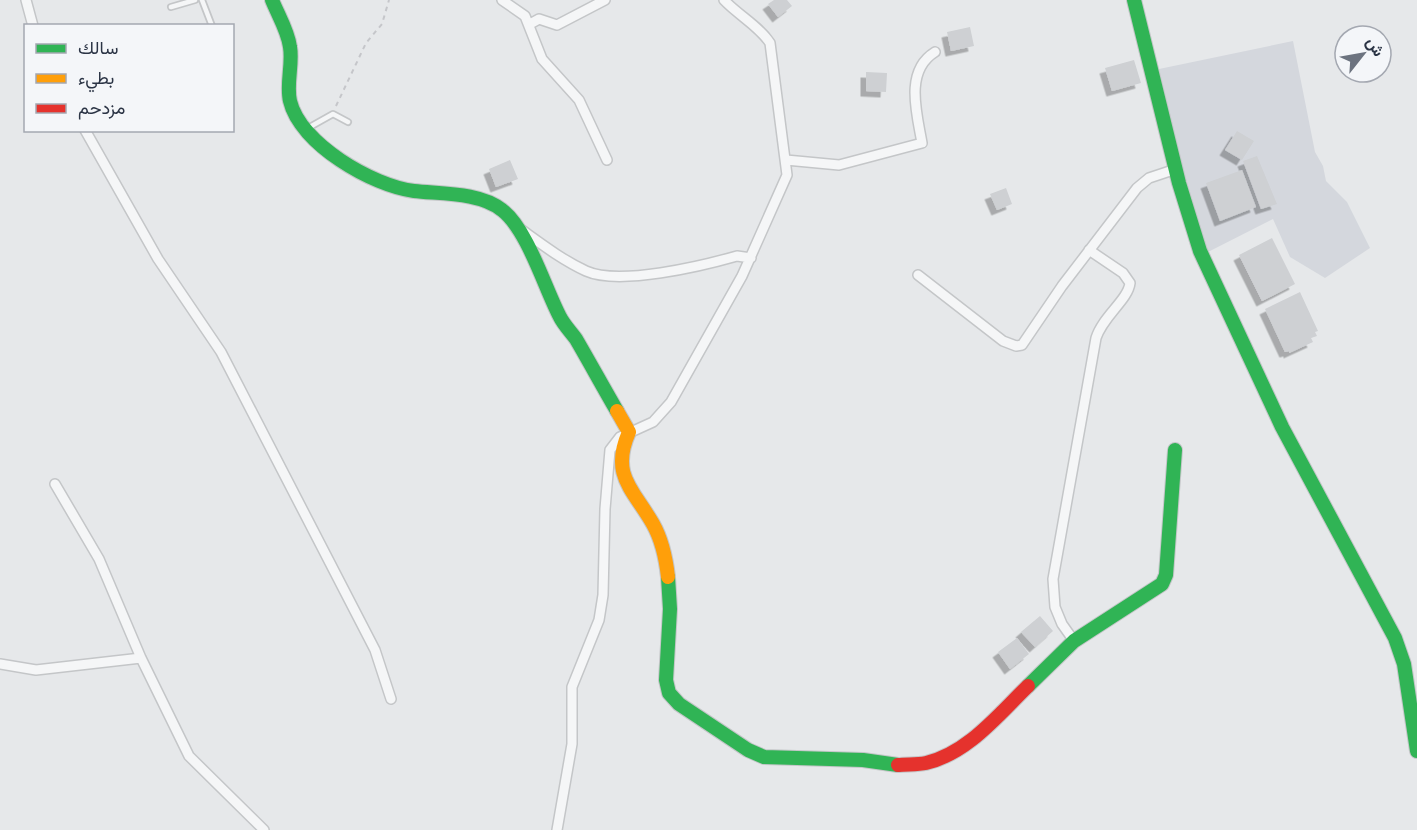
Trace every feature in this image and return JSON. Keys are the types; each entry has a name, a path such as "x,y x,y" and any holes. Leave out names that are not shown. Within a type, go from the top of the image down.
{"street":[{"path":"26,0 32,24"},
{"path":"272,0 290,46 289,94 292,110 305,129 332,156 392,186 414,191 440,190 492,204 503,210 514,225 548,286 560,318 575,338 629,432"},
{"path":"502,0 521,11 530,24 542,59 579,100 607,160"},
{"path":"530,24 540,19 556,25 605,0"},
{"path":"557,830 573,728 572,687 599,620 602,602 610,450 614,442 629,432 643,428 663,413 751,258 787,175 770,43 764,34 724,0"},
{"path":"1134,0 1176,169 1200,250 1282,427 1395,638 1404,664 1417,751"},
{"path":"786,160 839,165 922,143 916,102 916,80 924,61 935,52"},
{"path":"86,132 162,266 221,352 375,650 391,699"},
{"path":"918,275 1003,341 1016,346 1022,345 1089,250 1143,182 1176,169"},
{"path":"514,225 585,271 596,274 632,277 737,256 751,258"},
{"path":"1074,641 1062,624 1055,607 1054,568 1096,338 1106,316 1127,294 1130,283 1123,273 1089,250"},
{"path":"629,432 620,450 622,473 627,487 659,537 670,582 666,680 669,693 679,704 754,754 770,759 862,760 894,765 916,765 944,757 981,732 1074,641 1158,587 1164,580 1174,450"},
{"path":"55,484 99,559 141,658 189,756 264,830"},
{"path":"0,664 36,670 141,658"}],"lane":[{"path":"171,8 195,0"},
{"path":"202,0 211,24"},
{"path":"305,129 333,114 348,122"}],"path":[{"path":"333,114 337,100 366,43 382,24 389,0"}],"shaded area":[{"path":"1293,41 1315,152 1323,166 1326,181 1347,202 1370,248 1325,278 1290,257 1273,219 1208,252 1189,195 1159,69"}],"building":[{"path":"774,0 787,0 792,6 778,17 768,4"},
{"path":"970,27 974,46 951,51 947,32"},
{"path":"1134,60 1141,83 1112,91 1105,68"},
{"path":"866,72 887,73 886,92 866,91"},
{"path":"1237,131 1254,141 1242,160 1225,150"},
{"path":"1257,156 1277,204 1261,209 1243,161"},
{"path":"510,160 518,179 496,187 489,169"},
{"path":"1242,170 1256,207 1220,221 1206,183"},
{"path":"1006,188 1012,204 997,210 990,194"},
{"path":"1272,238 1295,284 1262,301 1239,255"},
{"path":"1300,292 1318,331 1315,332 1317,336 1311,338 1313,342 1289,353 1289,351 1285,352 1265,309"},
{"path":"1040,616 1053,631 1035,647 1021,632"},
{"path":"1017,638 1029,654 1010,669 998,652"}],"traffic: fast":[{"path":"272,0 289,41 290,101 297,117 308,132 340,160 379,181 414,191 471,197 493,204 502,210 520,231 560,317 576,339 617,411"},
{"path":"1134,0 1179,183 1200,251 1282,427 1395,638 1404,664 1417,751"},
{"path":"1028,686 1074,641 1162,584 1166,575 1175,450"},
{"path":"668,577 670,609 666,680 669,693 679,704 748,750 764,757 863,760 898,765"}],"traffic: slow":[{"path":"617,411 629,432 622,460 626,481 659,536 668,577"}],"traffic: jam":[{"path":"898,765 926,763 955,751 982,732 1028,686"}]}
